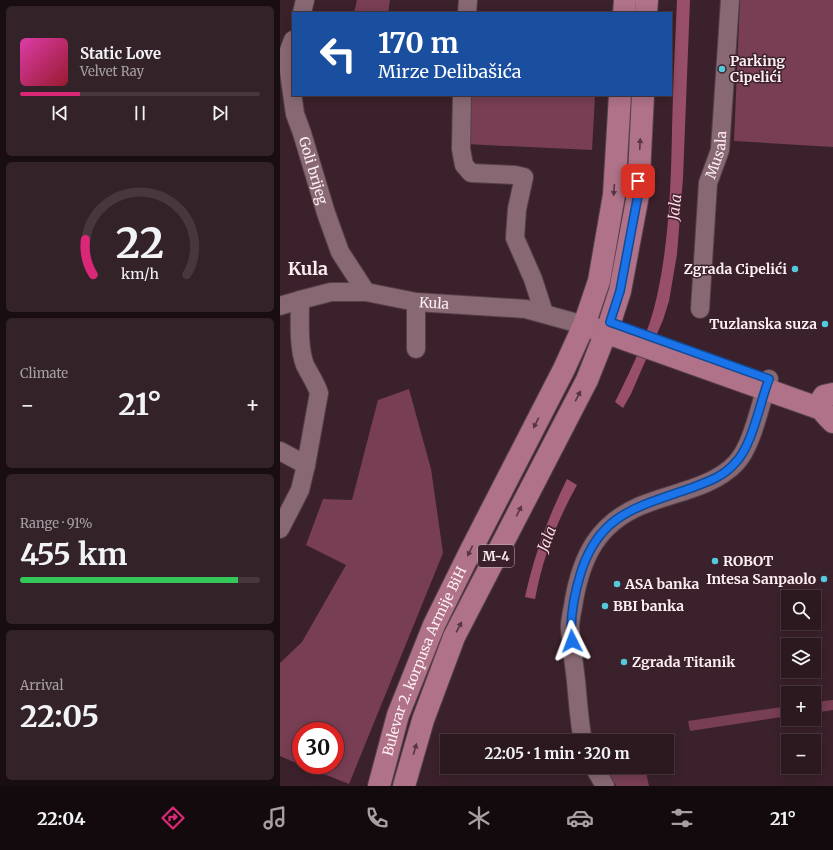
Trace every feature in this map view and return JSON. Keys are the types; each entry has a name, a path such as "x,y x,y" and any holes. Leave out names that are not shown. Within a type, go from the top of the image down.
{"main road":[{"path":"624,12 625,0"},
{"path":"646,0 646,12"},
{"name":"M-4","path":"581,320 598,281 614,195 620,96"},
{"name":"M-4","path":"608,327 620,291 638,195 643,96"},
{"path":"581,320 608,327 767,384 822,401"},
{"name":"Bulevar 2. korpusa Armije BiH","path":"379,786 398,715 434,625 564,369 581,320"},
{"name":"Bulevar 2. korpusa Armije BiH","path":"404,786 423,720 454,637 587,380 608,327"}],"street":[{"path":"302,12 305,0"},
{"path":"467,12 468,0"},
{"name":"Musala","path":"700,309 708,183 720,150 730,0"},
{"name":"Goli brijeg","path":"292,43 288,56 290,86 295,114 326,213 340,252 366,292"},
{"path":"462,96 461,149 464,165 471,173 515,175 524,177 517,209 515,238 533,279 544,313"},
{"name":"Kula","path":"280,306 331,292 366,292 416,302 526,309 581,320"},
{"path":"280,529 300,490 306,466 319,393 315,382 305,365 302,351 300,300"},
{"path":"416,302 416,349"},
{"path":"583,734 570,626 577,585 584,563 596,541 607,526 620,516 640,506 712,480 725,473 746,449 767,384"},
{"path":"280,451 306,466"},
{"path":"598,774 605,786"}],"shaded area":[{"path":"357,0 390,0 388,12 354,12"},
{"path":"740,0 833,0 833,147 734,141"},
{"path":"467,96 595,96 592,150 465,144"},
{"path":"409,389 431,469 443,553 349,784 324,774 344,774 344,722 292,722 292,761 280,756 280,663 302,642 346,565 306,545 323,499 352,500 378,400"},
{"path":"833,700 833,710 821,712 821,701"},
{"path":"781,707 781,717 690,731 688,721"},
{"path":"609,774 646,774 649,786 616,786"}],"water":[{"name":"Jala","path":"677,0 690,0 683,178 677,254 669,301 663,320 631,394 623,408 615,402 634,363 654,310 667,234 670,193"},
{"name":"Jala","path":"567,479 577,485 551,540 535,599 525,597 542,537"}],"place":[{"name":"Parking Cipelići","path":"722,69"},
{"name":"Zgrada Cipelići","path":"795,269"},
{"name":"Tuzlanska suza","path":"825,324"},
{"name":"ROBOT","path":"715,561"},
{"name":"Intesa Sanpaolo","path":"824,579"},
{"name":"ASA banka","path":"617,584"},
{"name":"BBI banka","path":"605,606"},
{"name":"Zgrada Titanik","path":"624,662"}],"district":[{"name":"Kula","path":"308,269"}],"route":[{"path":"572,641 570,626 577,585 584,563 596,541 607,526 620,516 640,506 712,480 725,473 746,449 769,379 610,322 620,291 638,195 638,181"}]}
